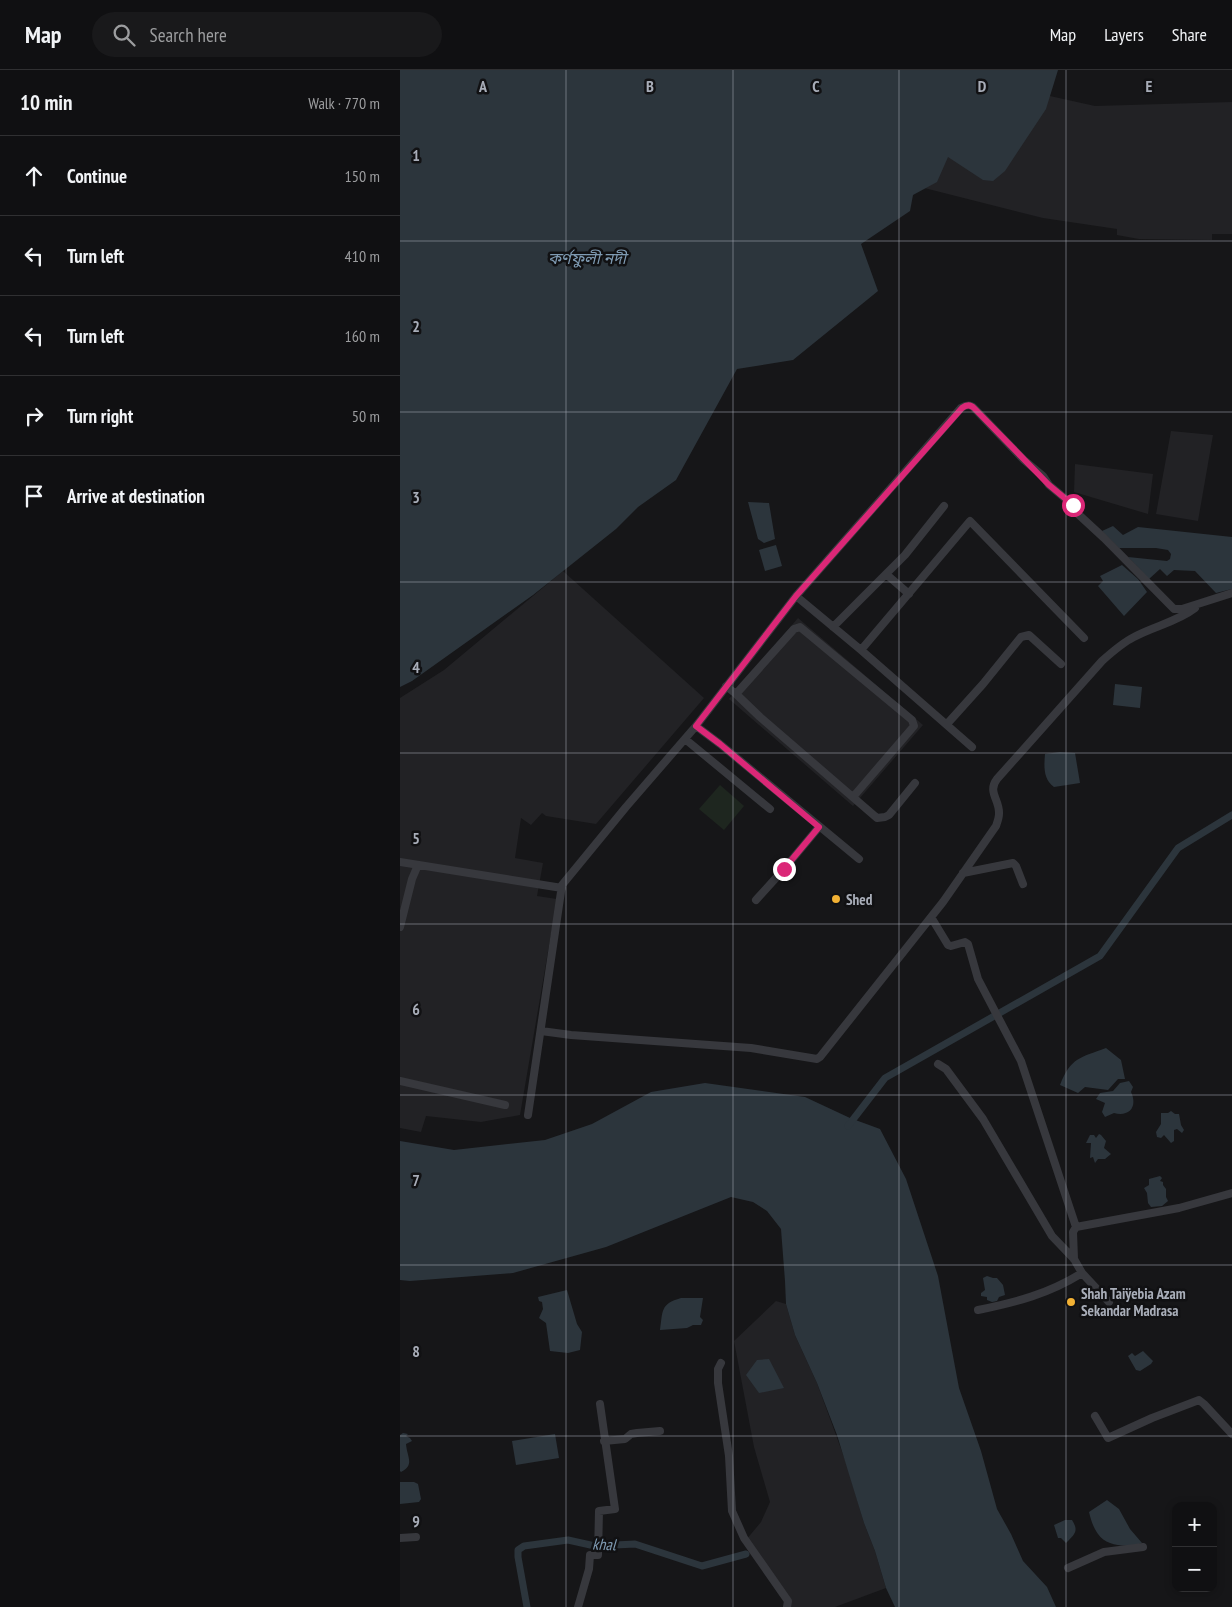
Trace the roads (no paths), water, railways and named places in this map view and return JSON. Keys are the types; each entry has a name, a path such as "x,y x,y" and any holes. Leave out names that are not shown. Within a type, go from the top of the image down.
{"street":[{"path":"528,1115 562,885 696,726 796,596 955,415 966,405 974,408 1049,485 1073,505 1078,514 1174,609 1182,610 1232,593"},
{"path":"833,627 905,555 944,506"},
{"path":"862,650 970,521 1084,638"},
{"path":"886,574 909,594"},
{"path":"796,596 862,650 972,747"},
{"path":"541,1031 571,1035 751,1048 816,1059 827,1048 931,918 996,826 1000,814 993,784 1067,699 1102,661 1120,645 1135,636 1181,617 1202,602"},
{"path":"736,694 794,629 800,627 912,720 914,726 853,797"},
{"path":"947,724 983,684 1021,637 1029,635 1060,664"},
{"path":"726,686 877,818 890,815 915,783"},
{"path":"696,726 859,859"},
{"path":"684,739 770,809"},
{"path":"756,900 819,827"},
{"path":"400,862 562,888"},
{"path":"963,873 1013,864 1016,866 1023,884"},
{"path":"400,927 412,878 418,865"},
{"path":"931,918 948,945 951,946 965,942 968,944 978,979 1021,1062 1076,1227 1073,1232 1074,1259"},
{"path":"938,1064 946,1069 983,1118 1052,1236 1074,1259 1082,1273 1109,1302"},
{"path":"400,1081 505,1104"},
{"path":"1076,1227 1179,1208 1232,1193"},
{"path":"978,1310 1017,1302 1060,1286 1082,1273"},
{"path":"721,1363 718,1369 718,1383 729,1456 732,1511 744,1538 788,1601 788,1607"},
{"path":"1095,1416 1108,1438 1152,1418 1199,1400 1232,1434"},
{"path":"578,1607 589,1569 590,1554 598,1555 599,1511 615,1509 600,1404"},
{"path":"604,1441 625,1438 631,1434 660,1431"},
{"path":"400,1538 416,1537"},
{"path":"1068,1568 1104,1552 1143,1547"}],"water":[{"name":"কর্ণফুলী নদী","path":"400,70 1058,70 1046,109 1005,171 993,181 983,180 948,157 937,182 913,195 910,211 861,244 878,291 793,360 737,369 676,480 638,507 616,529 533,595 412,681 400,687"},
{"path":"748,502 769,503 775,539 764,543 758,539"},
{"path":"1113,526 1123,535 1138,527 1232,537 1232,589 1216,593 1195,571 1174,570 1167,576 1160,569 1149,579 1128,557 1167,561 1170,559 1171,554 1168,550 1156,548 1119,548 1102,531"},
{"path":"776,545 782,566 765,571 759,550"},
{"path":"1122,565 1138,579 1147,592 1124,616 1098,586 1103,581 1100,576"},
{"path":"1115,684 1142,687 1140,708 1113,705"},
{"path":"1075,753 1080,783 1054,787 1050,784 1046,776 1045,754"},
{"path":"1106,1048 1121,1060 1125,1079 1118,1079 1108,1090 1085,1087 1078,1093 1060,1085 1068,1069 1077,1060"},
{"path":"1129,1081 1133,1087 1131,1092 1133,1106 1131,1110 1124,1114 1114,1113 1105,1117 1102,1112 1105,1103 1096,1099 1100,1093 1113,1091 1120,1083"},
{"path":"705,1083 805,1097 850,1118 880,1129 906,1179 938,1276 959,1388 981,1451 997,1509 1023,1561 1047,1587 1056,1607 895,1607 886,1588 864,1523 837,1435 817,1383 795,1335 786,1304 781,1229 767,1211 753,1202 731,1197 606,1247 513,1273 410,1281 400,1280 400,1141 454,1150 545,1140 592,1124 651,1092"},
{"path":"1171,1111 1179,1114 1184,1130 1182,1133 1177,1129 1174,1130 1174,1141 1171,1143 1164,1135 1161,1138 1157,1137 1156,1132 1161,1124 1161,1113"},
{"path":"1099,1134 1106,1141 1104,1148 1111,1154 1105,1159 1098,1159 1095,1163 1093,1157 1090,1158 1091,1143 1086,1143 1090,1135 1094,1135 1096,1138"},
{"path":"1160,1176 1162,1178 1160,1181 1163,1182 1166,1189 1168,1201 1162,1206 1151,1207 1144,1188 1149,1185 1149,1179"},
{"path":"987,1276 997,1278 1003,1285 1005,1295 999,1297 997,1301 992,1302 987,1300 987,1297 981,1296 981,1293 985,1290 983,1278"},
{"path":"567,1290 577,1324 582,1332 580,1350 568,1353 550,1351 546,1323 539,1318 543,1309 542,1302 539,1301 538,1297"},
{"path":"681,1298 703,1298 700,1317 703,1320 701,1325 660,1330 664,1309 669,1303"},
{"path":"1143,1351 1153,1361 1140,1371 1136,1370 1128,1356 1132,1353 1135,1356"},
{"path":"769,1359 784,1388 759,1393 746,1375 757,1360"},
{"path":"403,1433 408,1434 406,1436 412,1441 406,1444 409,1463 401,1472 400,1435"},
{"path":"555,1434 559,1458 516,1465 512,1441"},
{"path":"400,1482 414,1482 418,1484 421,1499 419,1502 400,1504"},
{"path":"1107,1500 1119,1509 1130,1529 1142,1543 1131,1546 1112,1544 1098,1534 1089,1512"},
{"path":"1065,1520 1072,1520 1076,1530 1066,1543 1061,1538 1058,1538 1054,1525"}],"waterway":[{"path":"848,1126 885,1078 1100,956 1178,848 1232,815"},
{"name":"khal","path":"527,1607 518,1557 518,1550 524,1546 568,1540 595,1546 635,1544 702,1566 746,1554"}],"place":[{"name":"Shed","path":"836,899"},
{"name":"Shah Taiÿebia Azam Sekandar Madrasa","path":"1071,1302"}]}
